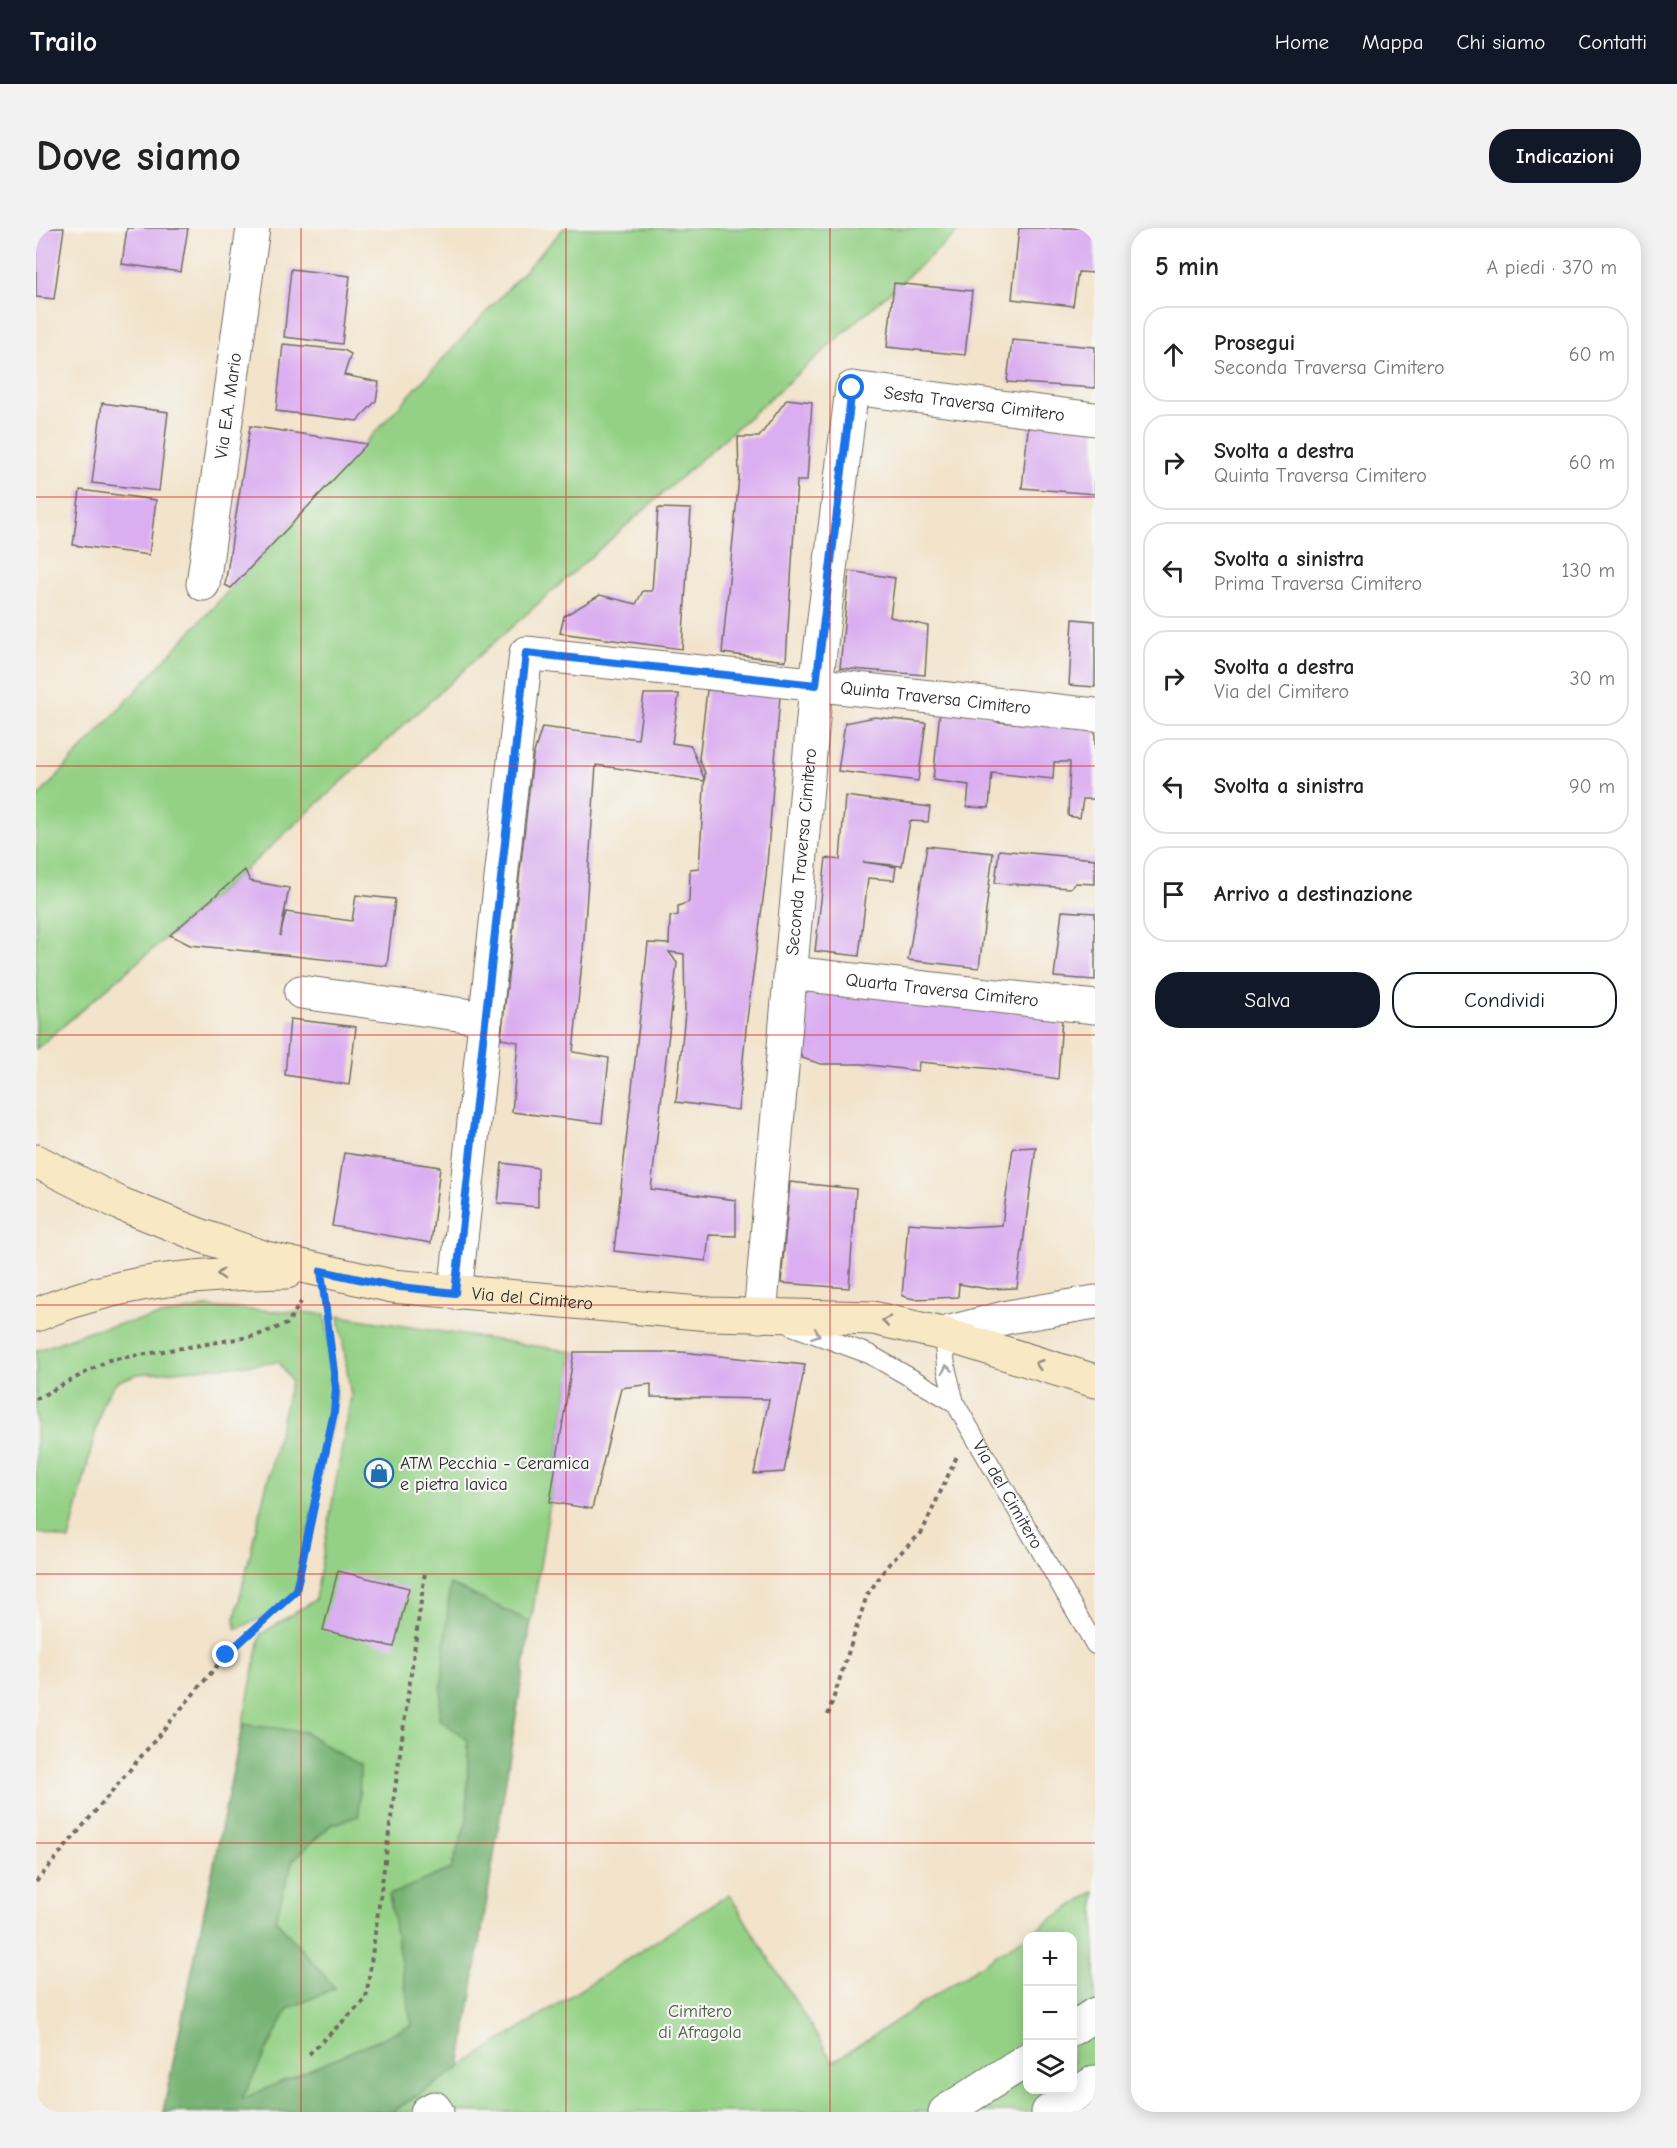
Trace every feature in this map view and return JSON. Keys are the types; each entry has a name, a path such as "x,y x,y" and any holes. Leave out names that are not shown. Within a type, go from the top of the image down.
{"main road":[{"name":"Via del Cimitero","path":"36,1161 121,1204 202,1236 266,1258 392,1286 455,1293 760,1316 831,1315 873,1318 943,1334 1095,1381"},
{"path":"36,1315 73,1299 129,1285 201,1274 321,1271"}],"street":[{"name":"Via E.A. Mario","path":"203,584 252,228"},
{"name":"Sesta Traversa Cimitero","path":"852,388 1095,419"},
{"name":"Seconda Traversa Cimitero","path":"760,1316 816,685 852,388"},
{"name":"Quinta Traversa Cimitero","path":"486,1018 526,653 1095,715"},
{"name":"Quarta Traversa Cimitero","path":"790,973 1095,1007"},
{"path":"301,992 486,1018 455,1293"},
{"path":"943,1334 1008,1317 1095,1302"},
{"path":"1077,2026 1095,2014"},
{"path":"945,2112 1023,2062"},
{"path":"1061,2109 1095,2082"},
{"path":"427,2112 434,2108 437,2112"}],"lane":[{"path":"760,1316 869,1354 955,1403"},
{"name":"Via del Cimitero","path":"943,1334 946,1367 955,1403 1095,1645"}],"path":[{"path":"36,1400 109,1360 255,1336 287,1324 321,1271"},
{"path":"36,1882 226,1655 296,1591 334,1412 336,1388 321,1271"},
{"path":"828,1715 867,1595 890,1564 922,1532 969,1428"},
{"path":"309,2054 366,1999 425,1572"}],"green space":[{"path":"564,228 962,228 488,648 245,870 36,1049 36,799"},
{"path":"205,1307 325,1314 336,1388 334,1411 296,1591 265,1617 236,1629 235,1618 291,1381 279,1362 138,1374 116,1382 103,1401 69,1540 36,1532 36,1351 92,1330"},
{"name":"Cimitero di Afragola","path":"339,1316 574,1352 460,2067 729,1894 833,2062 1023,1938 1023,2094 1077,2094 1077,1932 1032,1932 1095,1891 1095,2112 163,2112 261,1634 315,1600 351,1396"},
{"path":"450,1584 531,1622 460,2068 392,2112 163,2112 243,1724 305,1732 360,1767 359,1816 331,1825 293,1860 275,1919 335,1988 288,2009 242,2099 412,2025 389,1895 451,1869 467,1820 468,1740 439,1719"}],"building":[{"path":"36,228 64,228 54,299 36,297"},
{"path":"127,228 188,228 181,272 122,264"},
{"path":"1019,228 1095,228 1095,273 1078,272 1073,306 1012,299"},
{"path":"291,269 350,276 342,344 284,337"},
{"path":"894,283 972,291 965,355 887,347"},
{"path":"1012,340 1095,347 1095,388 1007,382"},
{"path":"283,344 344,350 351,354 344,375 379,382 376,401 357,421 276,411"},
{"path":"787,399 812,402 807,481 797,481 786,661 722,653 739,477 738,437 759,437"},
{"path":"102,403 168,412 159,491 92,483"},
{"path":"1029,419 1095,427 1095,494 1022,488"},
{"path":"250,426 367,444 231,588 225,585"},
{"path":"80,490 156,500 149,555 73,545"},
{"path":"658,508 691,509 682,649 560,633 564,616 600,595 636,604 643,591 652,591"},
{"path":"849,571 895,578 890,617 928,626 925,675 840,668"},
{"path":"1073,619 1095,621 1095,687 1069,685"},
{"path":"707,690 780,696 766,877 747,1019 738,1110 676,1102 685,1013 684,954 669,952 677,963 651,1189 736,1200 736,1236 709,1235 706,1261 614,1251 648,943 669,944 670,917 678,915 678,906 689,902 690,869 699,868 705,773 699,759"},
{"path":"644,694 679,694 672,743 691,746 705,781 596,765 583,952 573,1052 609,1058 602,1123 512,1112 518,1042 501,1039 533,756 542,727 638,739"},
{"path":"940,710 997,716 997,722 1095,728 1095,799 1083,799 1080,818 1068,816 1070,762 1054,762 1053,779 992,773 989,808 967,807 969,785 933,780"},
{"path":"875,717 926,723 918,781 838,771 845,723"},
{"path":"845,796 930,807 928,822 910,821 902,866 863,862 896,867 894,880 868,878 859,956 815,951 826,858 840,860"},
{"path":"927,846 993,853 979,968 908,960"},
{"path":"999,850 1095,859 1095,884 1076,883 1070,888 995,883"},
{"path":"245,870 250,881 289,888 280,936 286,912 352,921 356,895 395,899 387,966 190,945 170,935"},
{"path":"1062,911 1095,913 1095,980 1054,977"},
{"path":"805,988 1062,1017 1058,1079 995,1069 919,1062 918,1071 862,1064 821,1064 802,1058 798,1045"},
{"path":"290,1019 356,1027 349,1085 285,1075"},
{"path":"1036,1147 1017,1288 988,1289 959,1284 958,1297 914,1299 902,1296 908,1223 965,1227 1002,1225 1013,1148"},
{"path":"344,1153 440,1167 431,1243 332,1226"},
{"path":"502,1163 538,1168 538,1207 498,1203"},
{"path":"790,1182 856,1189 849,1288 781,1283"},
{"path":"574,1352 682,1352 805,1365 784,1472 754,1474 769,1399 651,1397 651,1384 621,1388 592,1509 550,1502"},
{"path":"338,1571 409,1588 394,1647 323,1630"}],"place":[{"name":"ATM Pecchia - Ceramica e pietra lavica","path":"379,1473"}],"route":[{"path":"226,1655 296,1591 334,1412 336,1388 321,1271 392,1286 455,1293 526,653 816,685 852,388"}]}
